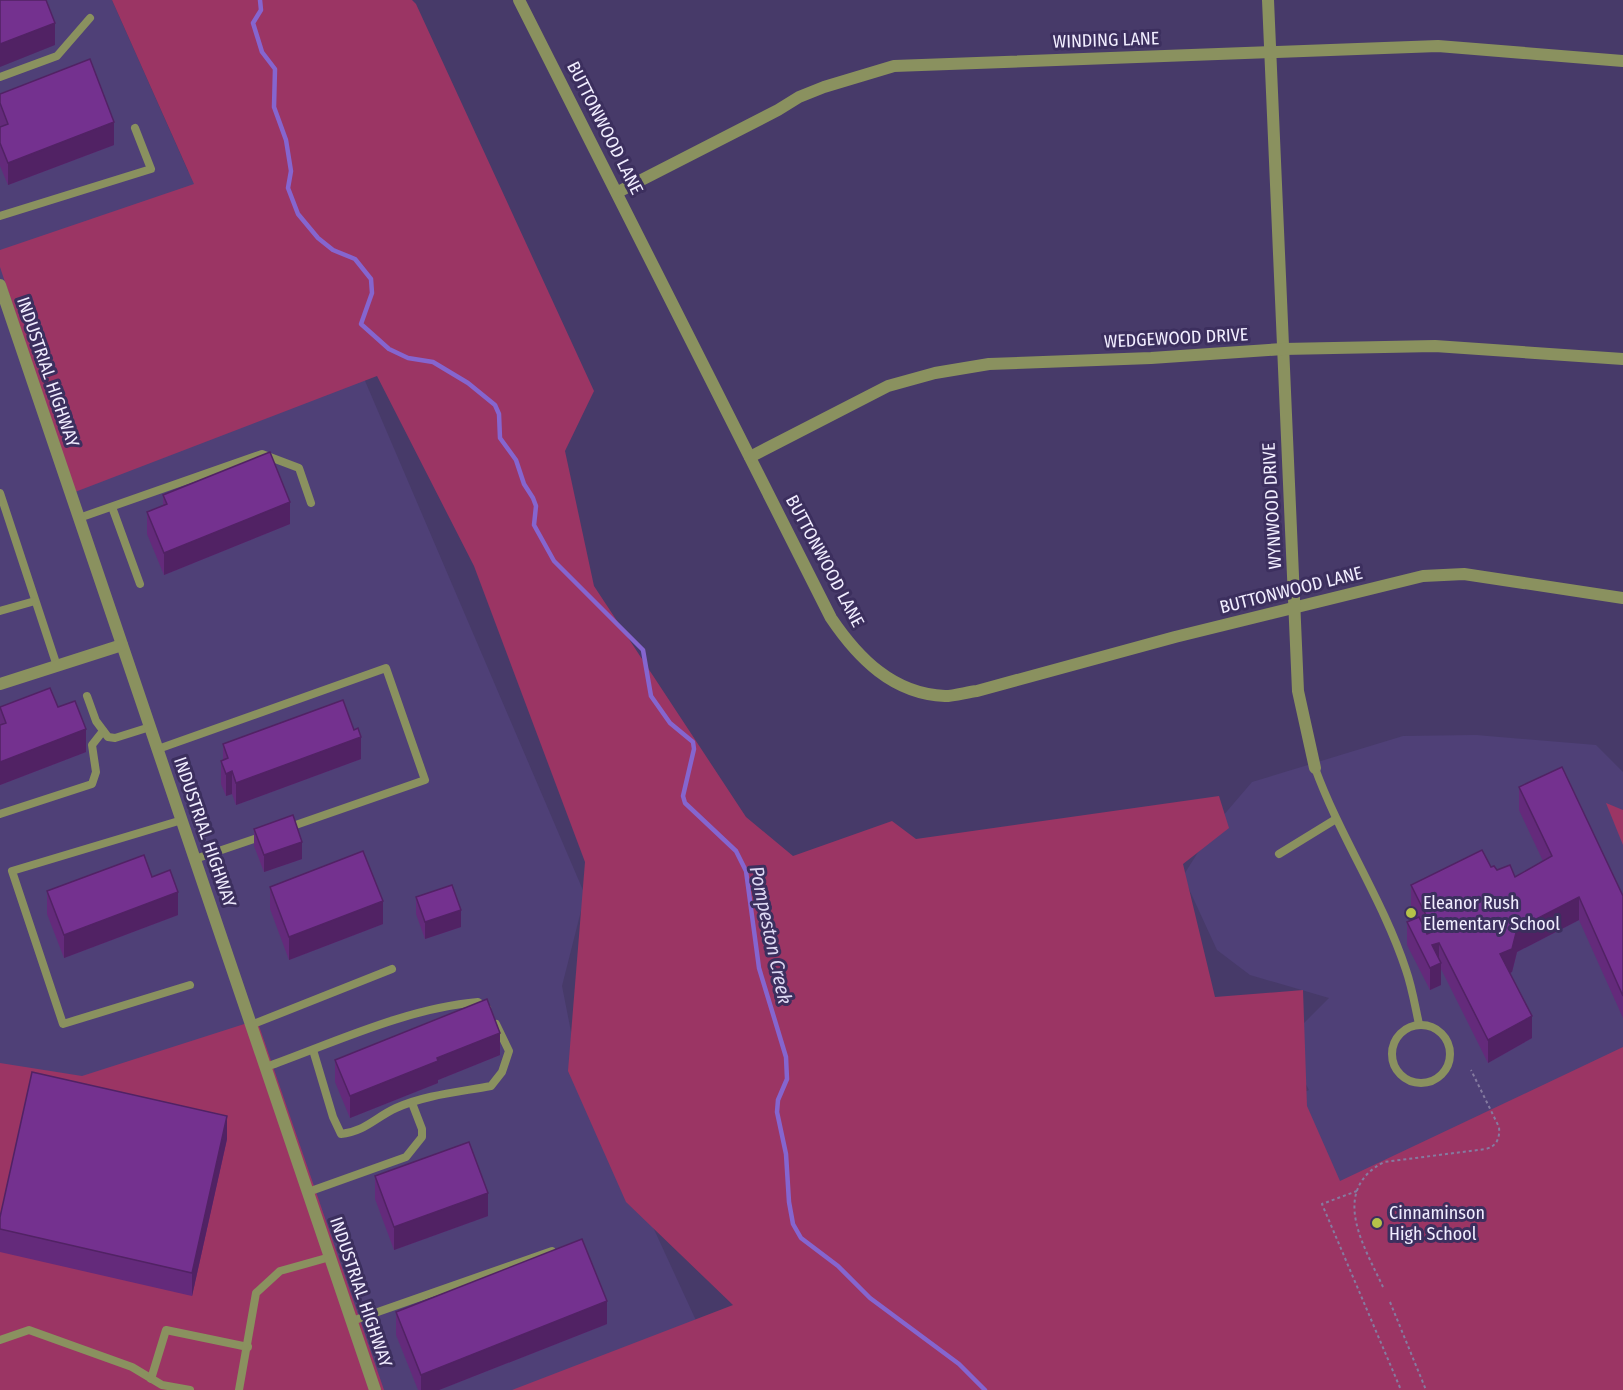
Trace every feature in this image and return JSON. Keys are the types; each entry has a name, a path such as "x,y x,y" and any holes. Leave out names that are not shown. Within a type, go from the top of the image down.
{"street":[{"name":"BUTTONWOOD LANE","path":"519,0 618,192 831,618 851,648 875,670 916,691 946,696 977,691 1175,637 1423,576 1464,574 1623,598"},
{"name":"WYNWOOD DRIVE","path":"1268,0 1298,691 1315,768"},
{"name":"WINDING LANE","path":"618,192 778,111 799,97 894,66 1438,46 1623,61"},
{"name":"INDUSTRIAL HIGHWAY","path":"0,285 375,1390"},
{"name":"WEDGEWOOD DRIVE","path":"750,457 888,386 935,372 989,364 1150,358 1283,349 1435,346 1623,359"},
{"path":"0,684 122,645"}],"lane":[{"path":"0,77 57,56 90,18"},
{"path":"0,216 151,169 135,128"},
{"path":"79,518 261,454 299,468 311,503"},
{"path":"0,493 57,666"},
{"path":"112,507 140,584"},
{"path":"0,611 35,601"},
{"path":"158,749 386,668 424,780 282,829"},
{"path":"87,696 96,722 108,736 115,738 150,727"},
{"path":"0,814 93,784 96,772 92,744 103,731"},
{"name":"WYNWOOD DRIVE","path":"1315,768 1336,819 1376,899 1406,970 1419,1024"},
{"path":"1279,854 1336,819"},
{"path":"182,820 12,871 63,1024 189,985"},
{"path":"195,859 272,833"},
{"path":"251,1025 392,969"},
{"path":"266,1067 313,1050 416,1014 456,1004 478,1002 490,1011 509,1052 502,1072 491,1086 434,1096 412,1103 395,1109 365,1128 341,1134 333,1117 313,1050"},
{"path":"1419,1024 1437,1029 1449,1045 1448,1064 1443,1073 1426,1082 1407,1080 1394,1066 1391,1056 1392,1047 1402,1031 1419,1024"},
{"path":"308,1192 406,1157 422,1137 422,1129 412,1103"},
{"path":"352,1321 560,1248"},
{"path":"239,1390 256,1293 280,1270 330,1257"},
{"path":"0,1340 29,1330 132,1367 162,1385 190,1390"},
{"path":"151,1379 166,1330 248,1347"}],"path":[{"path":"1383,1287 1354,1218 1353,1204 1357,1191 1372,1170 1388,1160 1486,1149 1495,1144 1499,1136 1499,1127 1472,1070"},
{"path":"1357,1191 1322,1204 1401,1390"},
{"path":"1390,1302 1426,1390"}],"shaded area":[{"path":"0,0 112,0 188,171 324,285 585,895 562,986 577,1062 728,1390 0,1390"},
{"path":"112,0 412,0 416,4 594,391 565,451 594,586 746,817 793,856 892,821 916,839 1219,796 1229,828 1183,864 1215,997 1303,990 1307,1106 1340,1181 1623,1047 1623,1390 512,1390 733,1305 626,1202 568,1071 585,862 474,566 377,376 75,492 0,267 0,250 194,184"},
{"name":"Eleanor Rush Elementary School","path":"1476,735 1596,745 1623,772 1623,1390 1167,1150 1309,1090 1301,1075 1296,1031 1329,998 1250,975 1217,950 1183,876 1216,824 1252,782 1403,736"},
{"path":"1606,803 1623,810 1623,845"},
{"path":"257,1020 384,1390 0,1390 0,1063 82,1076"}],"building":[{"path":"0,0 46,0 55,23 0,44"},
{"path":"90,59 114,122 8,163 0,143 0,127 8,124 0,103 0,94"},
{"path":"270,452 290,502 164,553 147,512 167,504 163,495"},
{"path":"50,688 58,707 75,701 86,729 0,762 0,725 6,723 0,707"},
{"path":"343,700 354,730 358,728 361,737 236,783 232,771 226,774 221,761 228,758 223,744"},
{"path":"1562,767 1623,896 1623,996 1579,897 1517,929 1512,949 1500,954 1532,1016 1488,1040 1439,943 1432,945 1441,963 1430,968 1407,922 1419,917 1427,934 1434,931 1411,885 1482,850 1491,867 1494,866 1497,870 1510,865 1515,877 1552,856 1519,787"},
{"path":"293,815 302,842 264,855 254,829"},
{"path":"363,851 383,901 289,937 270,887"},
{"path":"144,855 152,877 170,870 178,892 64,935 47,891"},
{"path":"452,885 461,910 425,922 416,897"},
{"path":"487,999 500,1033 437,1058 438,1061 350,1096 335,1060"},
{"path":"32,1072 227,1116 192,1273 0,1229 0,1217"},
{"path":"469,1142 488,1193 394,1227 375,1176"},
{"path":"582,1239 607,1301 421,1375 396,1312"}],"waterway":[{"name":"Pompeston Creek","path":"260,0 261,10 253,23 262,52 275,69 274,107 286,140 291,171 288,188 298,214 318,238 333,250 355,259 371,279 372,293 361,324 389,349 408,358 433,362 468,383 495,405 499,414 500,438 516,460 524,484 533,498 536,506 534,525 554,561 643,650 651,696 670,723 693,742 694,749 683,796 685,803 736,851 746,871 759,968 786,1057 787,1079 778,1100 777,1112 786,1154 793,1224 801,1238 838,1266 870,1298 959,1364 985,1390"}],"place":[{"name":"Eleanor Rush Elementary School","path":"1411,913"},
{"name":"Cinnaminson High School","path":"1377,1223"}]}
